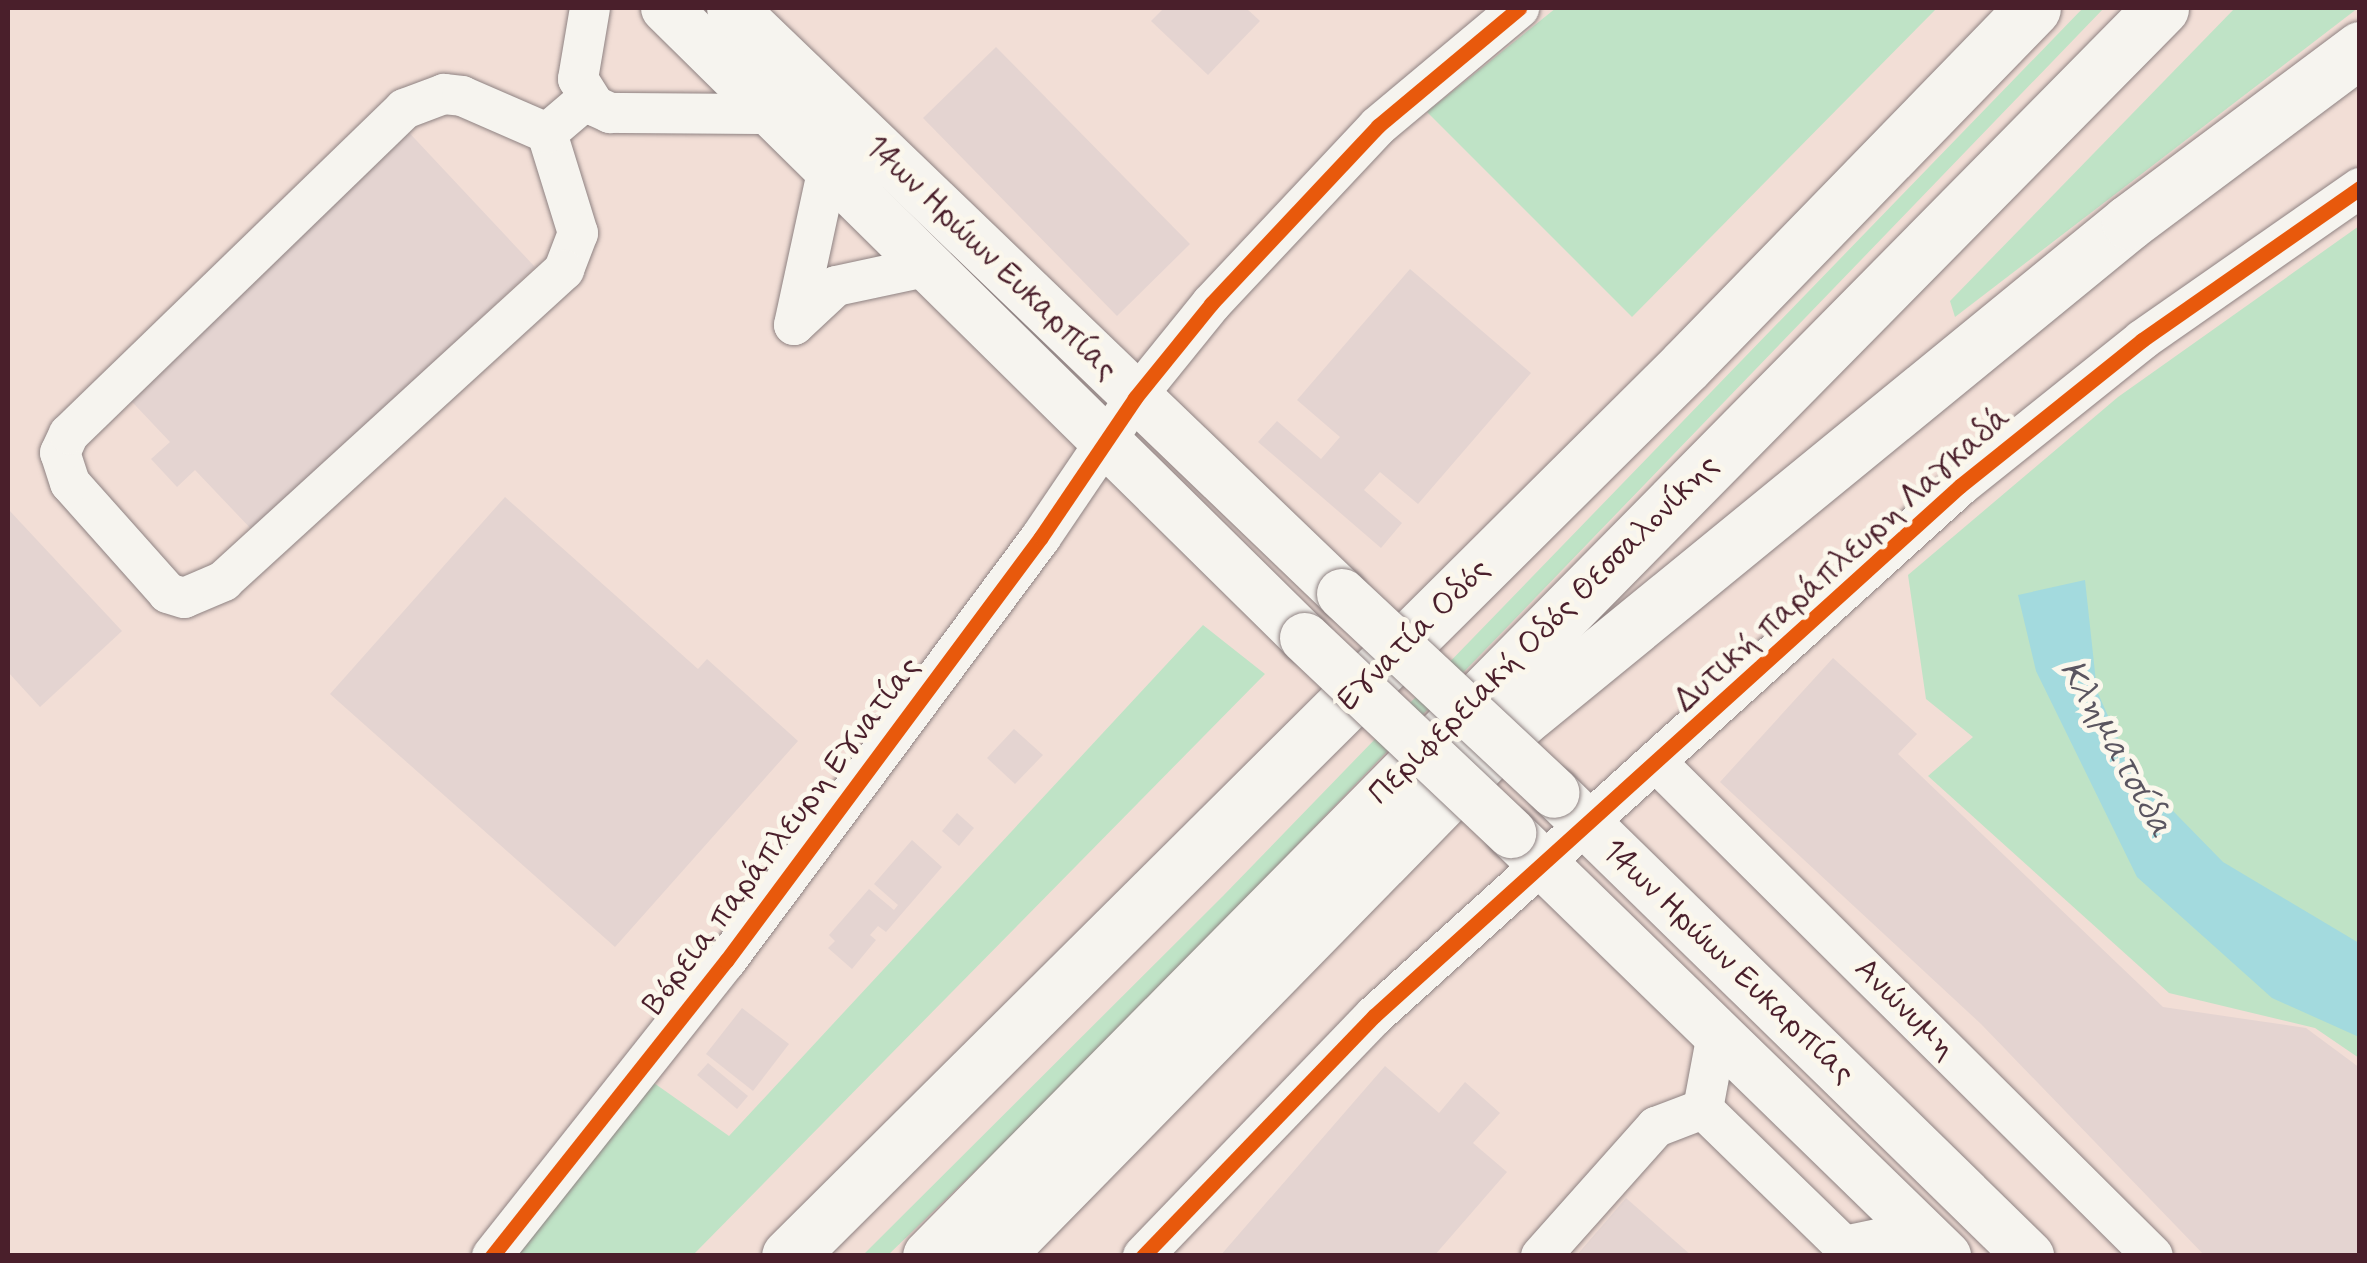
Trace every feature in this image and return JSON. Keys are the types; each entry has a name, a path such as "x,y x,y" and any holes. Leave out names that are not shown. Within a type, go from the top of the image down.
{"highway":[{"name":"Εγνατία Οδός","path":"789,1256 1685,366 2033,8"},
{"name":"Περιφερειακή Οδός Θεσσαλονίκης","path":"930,1256 2162,8"},
{"path":"995,1256 1521,719 2011,317 2360,49"},
{"path":"2011,317 2155,236 2360,92"}],"main road":[{"name":"14ων Ηρώων Ευκαρπίας","path":"666,8 1305,638 1933,1243"},
{"name":"14ων Ηρώων Ευκαρπίας","path":"732,8 766,25 1135,398 1571,809 2030,1256"}],"street":[{"path":"590,8 578,78 587,100 610,113 773,114"},
{"name":"Βόρεια παράπλευρη Εγνατίας","path":"492,1256 726,961 1135,398 1327,176 1436,74 1519,8"},
{"path":"444,94 462,96 547,133 578,233 564,270 224,581 205,594 168,594 70,484 60,453 69,434 404,109 444,94"},
{"path":"547,133 587,100"},
{"path":"828,168 794,325 836,286 929,266"},
{"name":"Δυτική παράπλευρη Λαγκαδά","path":"1143,1256 1527,848 1571,809 1657,764 1960,486 2142,340 2360,188"},
{"name":"Ανώνυμη","path":"1657,764 2154,1256"},
{"path":"1703,1109 1717,1034"},
{"path":"1703,1109 1840,1251 1933,1243"},
{"path":"1541,1256 1656,1128 1703,1109"}],"shaded area":[{"path":"8,8 2359,8 2359,1255 8,1255"}],"green space":[{"path":"1556,8 1937,8 1632,317 1427,112"},
{"path":"2083,8 2104,8 1079,1071 888,1255 862,1256 1223,896"},
{"path":"2235,8 2358,8 1955,317 1950,301"},
{"path":"2359,226 2359,1058 2315,1028 2169,993 1928,776 1973,737 1926,699 1908,575 2118,397"},
{"path":"1203,625 1265,674 693,1255 516,1256 654,1083 729,1136"}],"water":[{"name":"Κληματσίδα","path":"2085,580 2097,691 2131,768 2223,862 2359,943 2359,1037 2272,998 2137,877 2036,671 2018,595"}],"building":[{"path":"1164,8 1246,8 1260,21 1208,75 1151,21"},
{"path":"996,47 1190,244 1117,316 923,118"},
{"path":"401,124 535,267 253,531 195,470 177,487 151,459 170,442 118,387"},
{"path":"1410,269 1531,373 1418,504 1380,472 1364,490 1402,523 1381,548 1258,442 1277,421 1321,459 1340,437 1297,400"},
{"path":"505,497 698,669 707,659 798,741 615,947 330,694"},
{"path":"8,509 122,631 40,707 8,672"},
{"path":"1833,658 1917,734 1898,754 2163,1007 2306,1028 2360,1068 2360,1256 2205,1256 1981,1024 1720,782"},
{"path":"1014,729 1043,755 1015,784 987,758"},
{"path":"957,813 974,828 959,846 942,831"},
{"path":"912,840 942,867 886,932 878,926 870,935 876,940 852,969 828,948 835,941 829,935 869,889 894,910 898,905 874,884"},
{"path":"742,1008 789,1044 753,1091 706,1054"},
{"path":"708,1063 748,1096 737,1109 697,1075"},
{"path":"1385,1066 1439,1113 1465,1082 1500,1113 1473,1143 1507,1172 1434,1256 1220,1256"},
{"path":"1626,1198 1692,1256 1576,1256"}],"cycle path":[{"path":"492,1256 726,961 1041,537 1135,398 1211,304 1378,126 1519,8"},
{"path":"1143,1256 1374,1016 1960,486 2142,340 2360,188"}]}
